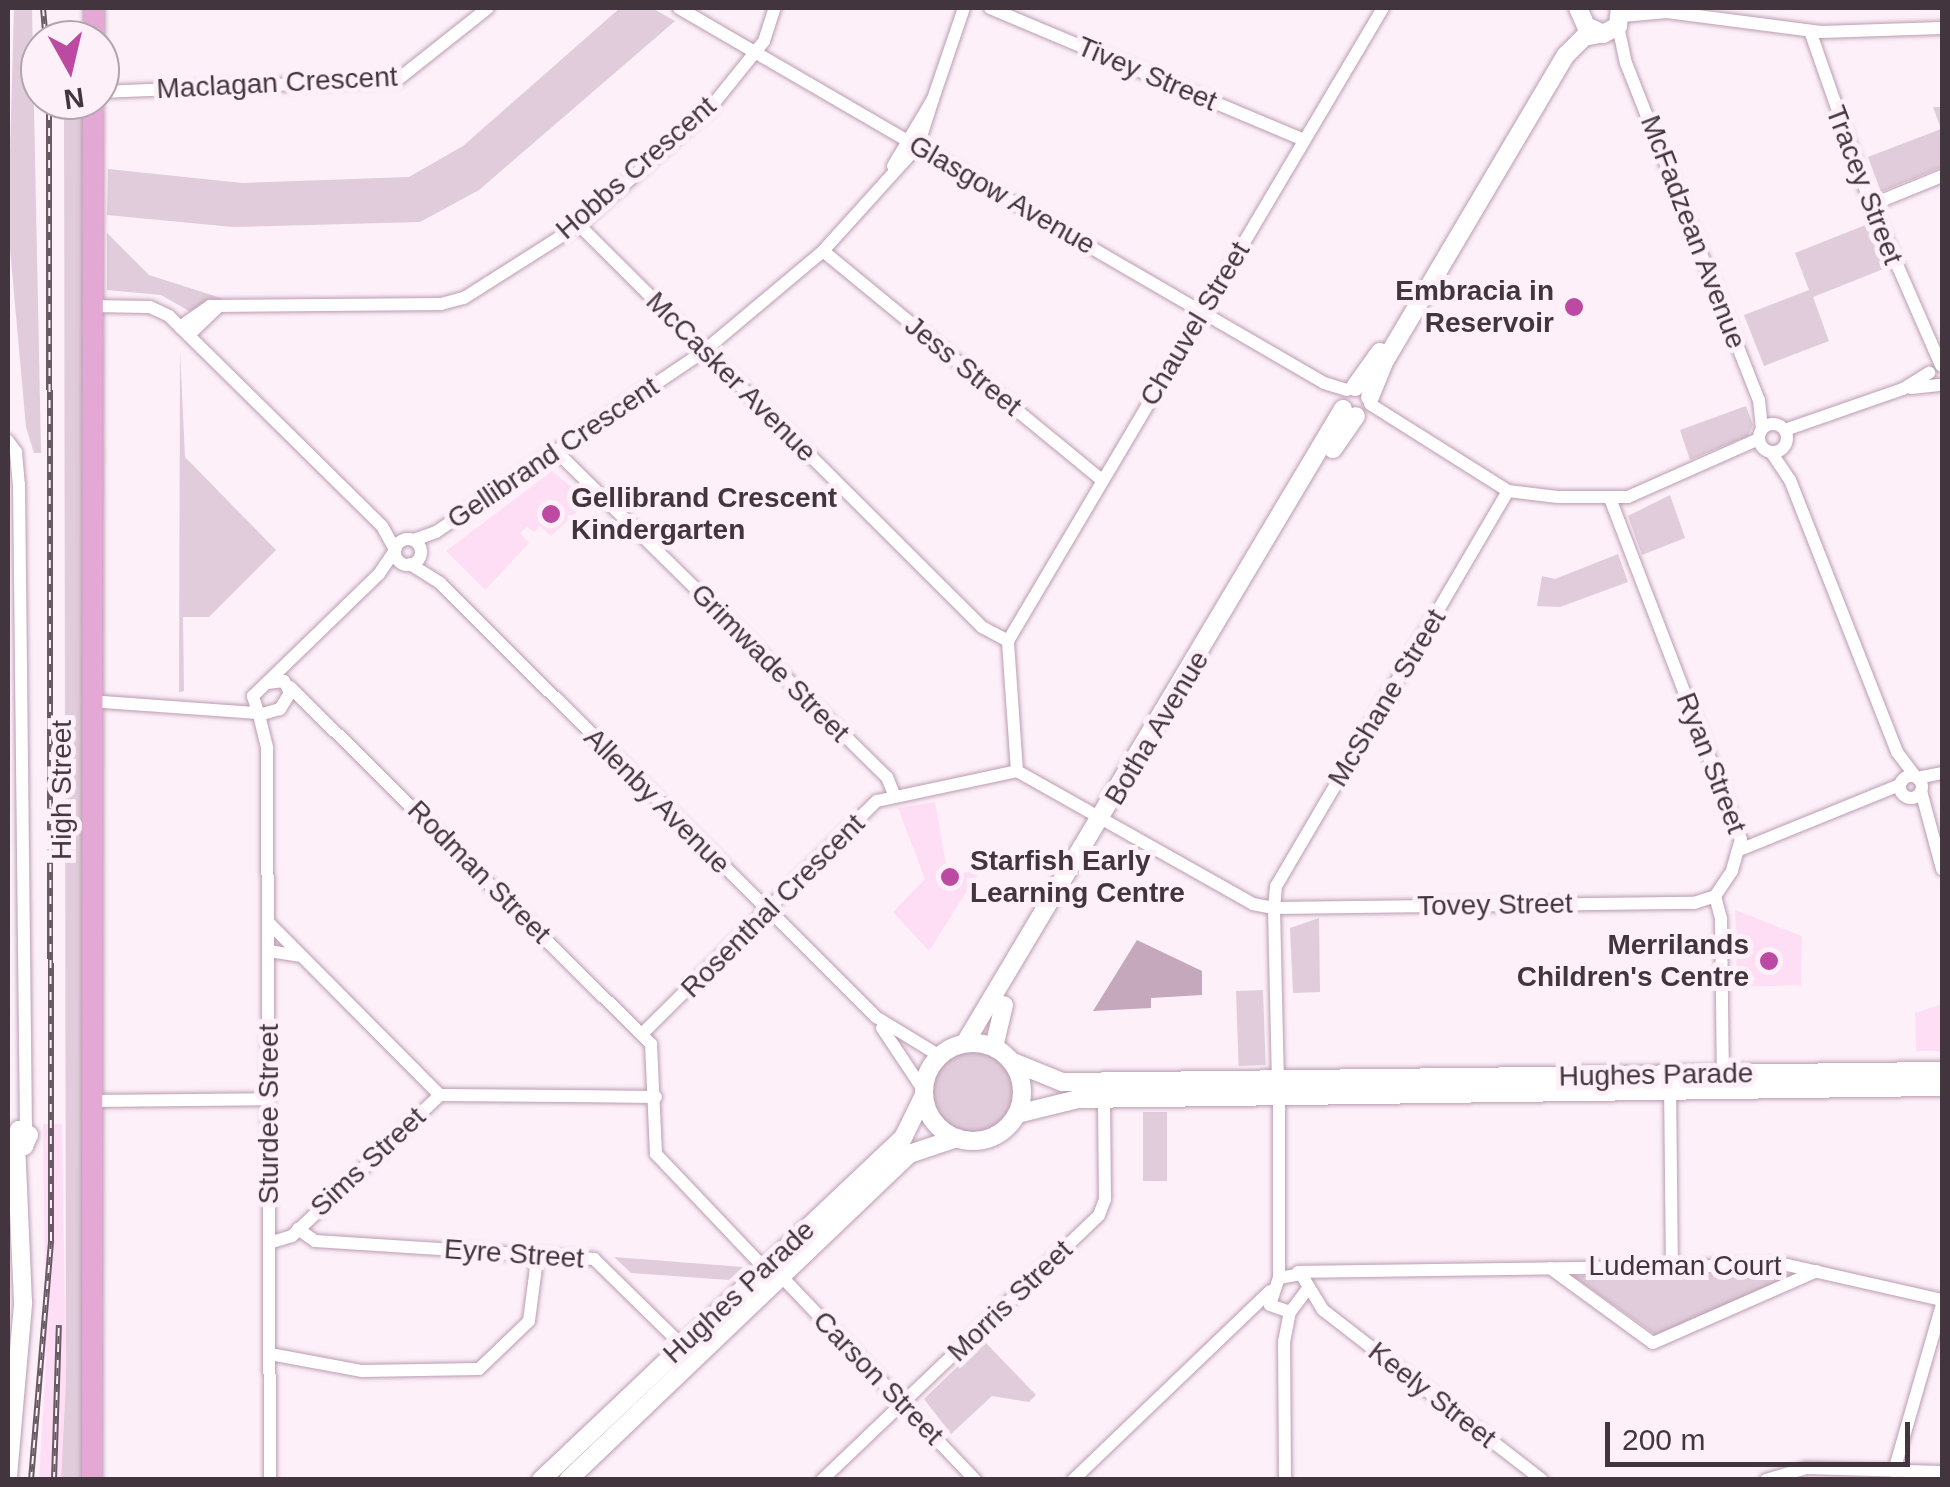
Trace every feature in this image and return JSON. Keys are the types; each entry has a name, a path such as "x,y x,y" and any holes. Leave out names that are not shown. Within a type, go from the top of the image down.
{"main road":[{"name":"High Street","path":"92,1480 89,708 93,120"}],"street":[{"name":"Maclagan Crescent","path":"120,91 397,80 488,8"},
{"name":"Glasgow Avenue","path":"679,8 1508,491 1611,500 1938,378"},
{"name":"Hobbs Crescent","path":"184,331 224,306 440,304 464,298 580,225 711,108 757,51 775,8"},
{"name":"Gellibrand Crescent","path":"253,696 407,551 704,351 824,251 913,143 933,100 964,8"},
{"name":"Tivey Street","path":"990,8 1304,140"},
{"name":"Chauvel Street","path":"1008,641 1383,8"},
{"path":"1650,8 1810,31 1942,28"},
{"path":"1579,12 1613,23 1667,12"},
{"name":"Botha Avenue","path":"994,1047 1000,1011 1040,934 1528,111 1579,12"},
{"name":"McFadzean Avenue","path":"1613,23 1896,752 1903,790 1925,823"},
{"name":"Botha Avenue","path":"1528,111 1574,46 1613,23"},
{"name":"Tracey Street","path":"1810,31 1938,378"},
{"path":"1871,205 1942,176"},
{"name":"McCasker Avenue","path":"580,225 982,627 1008,641"},
{"name":"Jess Street","path":"824,251 1102,480"},
{"name":"Allenby Avenue","path":"90,306 150,307 184,331 876,1018 909,1048 940,1056"},
{"path":"8,1476 23,1304 21,1170 16,1137 21,1100 14,629 19,470 9,442"},
{"name":"Grimwade Street","path":"556,450 886,777 894,794"},
{"name":"McShane Street","path":"1274,908 1276,886 1508,491"},
{"name":"Ryan Street","path":"1611,500 1742,849 1714,896"},
{"path":"1008,641 1017,771 1108,819 1252,904 1274,908 1282,1245 1279,1278 1245,1316 1073,1480"},
{"name":"Gellibrand Crescent","path":"286,704 305,648"},
{"path":"266,683 290,687"},
{"name":"Rodman Street","path":"290,687 644,1036"},
{"path":"214,708 253,696"},
{"name":"Sturdee Street","path":"253,696 262,714 267,748 270,1480"},
{"path":"89,708 214,708 262,714 286,704 316,710"},
{"name":"McFadzean Avenue","path":"1896,752 1919,784 1925,823 1942,869"},
{"name":"Rosenthal Crescent","path":"644,1036 877,800 1017,771"},
{"path":"1742,849 1942,774"},
{"path":"1714,896 1721,919 1723,1082"},
{"name":"Tovey Street","path":"1274,908 1694,902 1714,896"},
{"path":"269,924 440,1095 656,1097"},
{"name":"Botha Avenue","path":"965,1043 1040,934"},
{"path":"269,951 302,956"},
{"path":"644,1036 655,1055 656,1154 773,1272"},
{"path":"965,1043 994,1047 1012,1062 1022,1087 1018,1114 992,1138 957,1138 934,1122 924,1094 940,1056 965,1043"},
{"name":"Allenby Avenue","path":"909,1048 924,1094"},
{"name":"Hughes Parade","path":"1012,1062 1048,1081 1104,1090 1670,1082 1942,1087"},
{"name":"Hughes Parade","path":"1723,1082 1942,1071"},
{"path":"1670,1082 1672,1266"},
{"name":"Hughes Parade","path":"1018,1114 1050,1101 1104,1090"},
{"name":"Morris Street","path":"822,1480 1103,1210 1104,1090"},
{"name":"Hughes Parade","path":"773,1272 903,1138 924,1094"},
{"name":"Sims Street","path":"270,1243 297,1229 440,1095"},
{"path":"90,1100 267,1099"},
{"name":"Hughes Parade","path":"542,1480 908,1154 957,1138"},
{"name":"Sims Street","path":"270,1225 297,1229"},
{"name":"Eyre Street","path":"297,1229 315,1240 598,1261 688,1352"},
{"path":"1282,1245 1307,1288"},
{"path":"270,1354 362,1371 479,1368 530,1321 537,1259"},
{"name":"Ludeman Court","path":"1296,1272 1672,1266 1820,1270 1942,1302"},
{"name":"Ludeman Court","path":"1550,1268 1653,1343 1820,1270"},
{"name":"Carson Street","path":"773,1272 975,1480"},
{"path":"1279,1278 1296,1272"},
{"path":"1285,1480 1284,1342 1293,1309 1307,1288 1330,1272"},
{"name":"Keely Street","path":"1307,1288 1323,1310 1542,1480"},
{"path":"1270,1291 1284,1342"},
{"path":"1901,1471 1906,1434 1942,1302"},
{"path":"1245,1316 1293,1309"},
{"name":"Keely Street","path":"1293,1309 1323,1310"},
{"name":"Hughes Parade","path":"568,1480 688,1352"},
{"path":"1766,1480 1806,1468 1942,1472"}],"shaded area":[{"path":"14,8 32,8 32,20 20,20 20,120 34,120 41,453 34,453 26,427 8,226"},
{"path":"620,8 652,8 675,21 479,190 420,222 233,227 107,215 108,169 242,183 409,177 463,146"},
{"path":"1933,107 1942,107 1942,167 1881,192 1868,157 1941,129"},
{"path":"64,120 83,120 82,1479 61,1480 66,1380"},
{"path":"1868,224 1886,268 1813,297 1829,341 1764,366 1744,315 1809,290 1795,253"},
{"path":"107,233 149,275 224,299 189,311 161,295 107,290"},
{"path":"180,350 185,457 276,550 209,617 183,617 184,691 179,692"},
{"path":"1746,406 1753,425 1748,436 1690,460 1680,430"},
{"path":"552,471 589,501 551,536 540,526 534,532 527,527 520,533 529,543 485,590 446,551"},
{"path":"1670,495 1685,538 1642,555 1628,516"},
{"path":"1618,554 1628,582 1560,607 1537,606 1542,576 1555,579"},
{"name":"Starfish Early Learning Centre","path":"935,802 948,875 970,872 973,865 981,869 929,951 893,912 925,879 898,808"},
{"name":"Merrilands Children's Centre","path":"1735,910 1802,936 1801,985 1737,987"},
{"path":"1319,918 1320,992 1293,993 1290,928"},
{"path":"1137,940 1202,971 1202,995 1151,998 1151,1008 1093,1011"},
{"path":"1263,990 1266,1065 1239,1066 1236,991"},
{"path":"1942,1004 1942,1051 1916,1051 1915,1013"},
{"path":"973,1046 990,1050 1005,1060 1015,1075 1019,1092 1015,1109 1005,1124 990,1134 973,1138 956,1134 941,1124 931,1109 927,1092 931,1075 941,1060 956,1050"},
{"path":"1143,1112 1167,1112 1167,1181 1143,1181"},
{"path":"43,1124 62,1124 66,1380 61,1479 39,1480 46,1361"},
{"path":"614,1257 743,1267 729,1280 631,1273"},
{"path":"1795,1274 1656,1335 1573,1276"},
{"path":"984,1341 1036,1395 1029,1402 992,1396 951,1434 924,1399"}],"railway":[{"path":"43,8 44,20"},
{"path":"31,1480 51,1240 49,120"},
{"path":"54,1480 59,1325"}],"place":[{"name":"Embracia in Reservoir","path":"1574,307"},
{"name":"Gellibrand Crescent Kindergarten","path":"551,514"},
{"name":"Starfish Early Learning Centre","path":"950,877"},
{"name":"Merrilands Children's Centre","path":"1769,961"}]}
